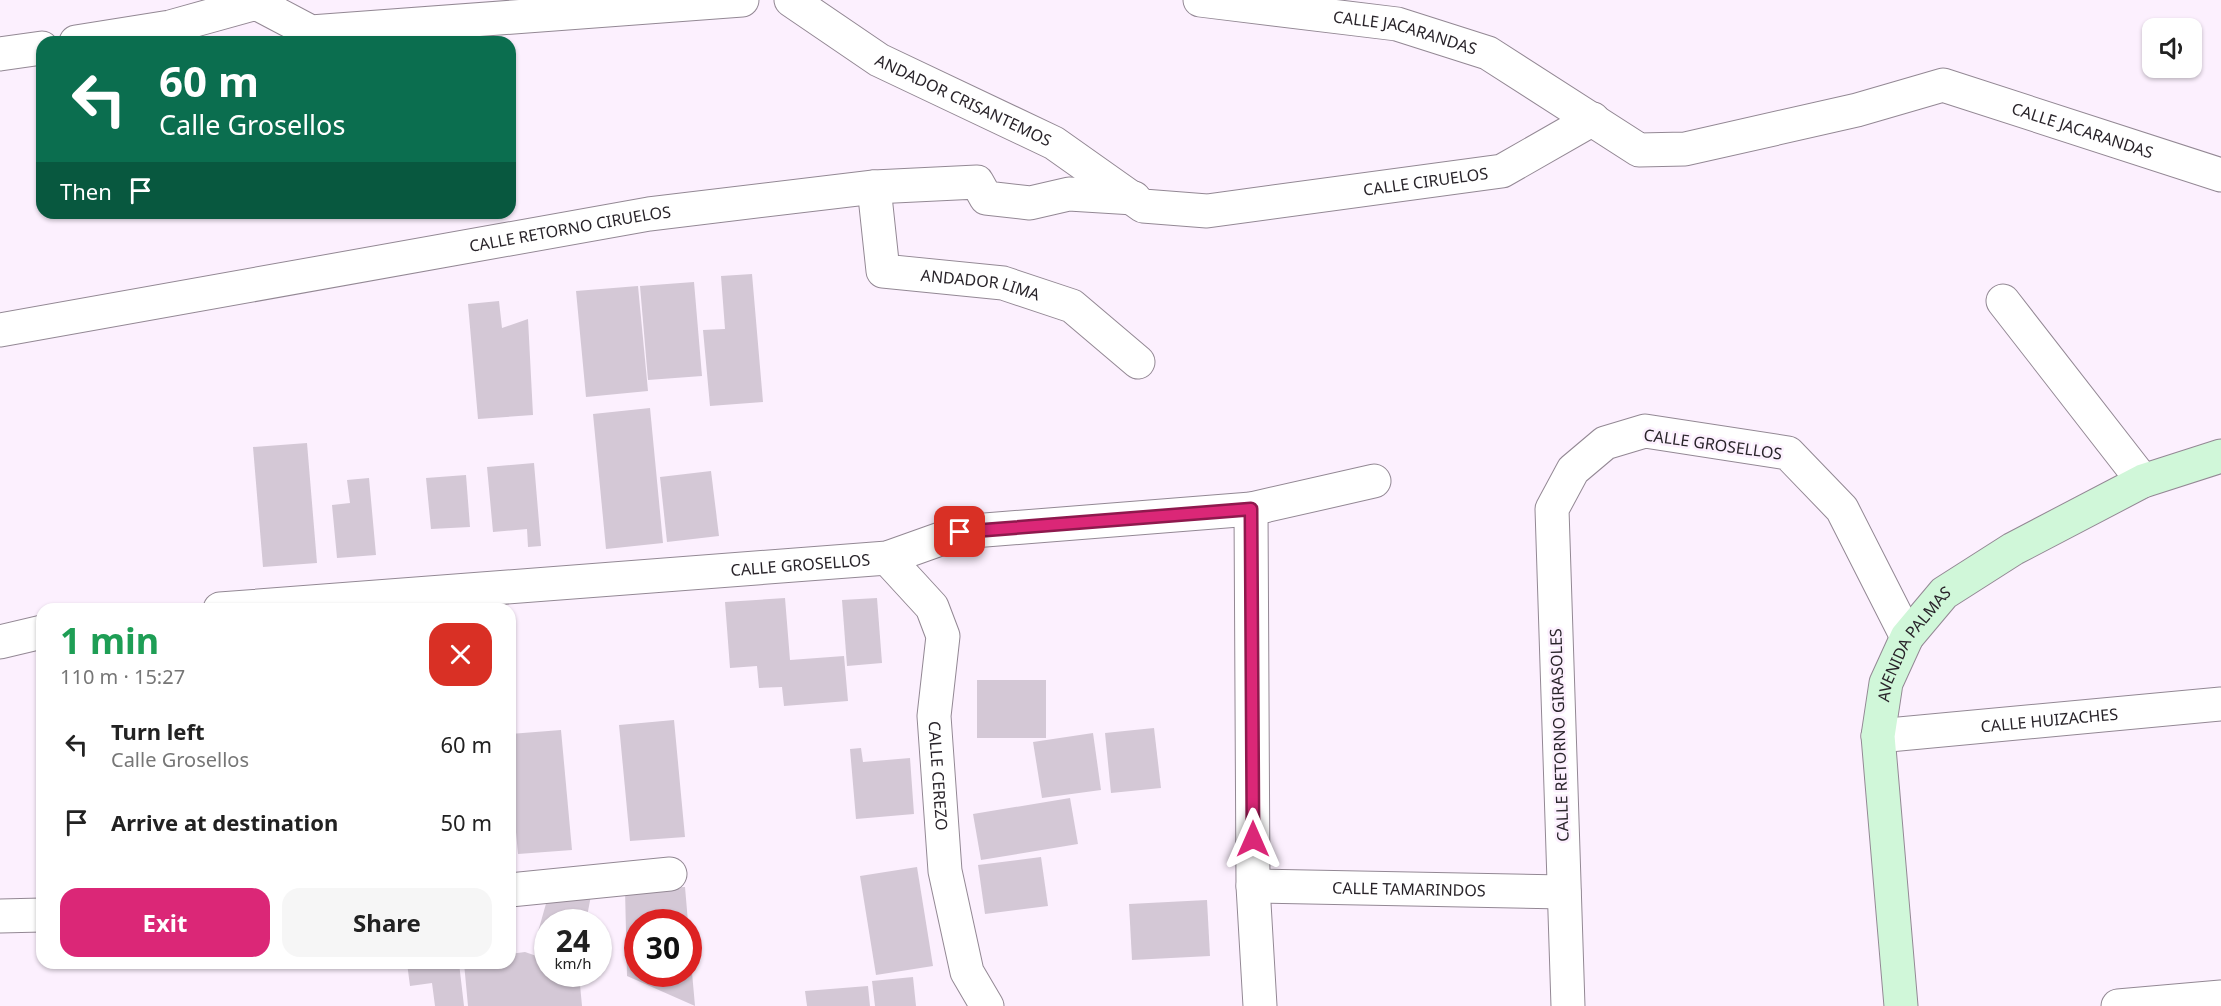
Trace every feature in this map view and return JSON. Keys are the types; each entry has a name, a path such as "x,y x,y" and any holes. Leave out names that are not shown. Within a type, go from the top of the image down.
{"main road":[{"name":"AVENIDA PALMAS","path":"1900,1006 1878,736 1886,683 1907,637 1944,593 2013,549 2143,481 2221,456"}],"street":[{"path":"95,36 166,13 258,2 311,32 742,0"},
{"name":"ANDADOR CRISANTEMOS","path":"791,0 879,60 964,103 1054,143 1134,198"},
{"name":"CALLE JACARANDAS","path":"1200,0 1398,24 1488,53 1639,150 1684,149 1857,110 1943,85 2221,175"},
{"path":"0,54 36,49"},
{"name":"CALLE CIRUELOS","path":"1134,198 1143,206 1208,211 1502,171 1593,119"},
{"name":"CALLE RETORNO CIRUELOS","path":"0,330 649,213 874,187 977,182 986,198 1030,203 1069,194 1134,198"},
{"name":"ANDADOR LIMA","path":"874,187 883,271 1003,283 1072,306 1138,362"},
{"path":"2002,301 2143,481"},
{"name":"CALLE GROSELLOS","path":"1573,470 1605,443 1645,431 1788,453 1842,509 1907,637"},
{"name":"CALLE RETORNO GIRASOLES","path":"1568,1006 1552,509 1573,470"},
{"name":"CALLE GROSELLOS","path":"298,603 887,558 960,532 1251,509 1374,481"},
{"path":"1251,509 1253,886 1260,1006"},
{"name":"CALLE CEREZO","path":"887,558 932,607 943,636 934,716 945,871 967,972 987,1006"},
{"path":"0,642 36,633"},
{"name":"CALLE HUIZACHES","path":"1878,736 2221,704"},
{"path":"516,889 670,874"},
{"name":"CALLE TAMARINDOS","path":"1253,886 1564,892"},
{"path":"0,916 36,915"},
{"path":"2118,1006 2221,997"}],"building":[{"path":"752,274 763,402 710,406 703,330 725,329 721,276"},
{"path":"694,282 702,376 648,380 640,286"},
{"path":"638,286 648,391 586,397 576,291"},
{"path":"499,301 502,328 528,319 533,415 478,419 468,304"},
{"path":"650,408 663,543 606,549 593,414"},
{"path":"307,443 317,563 263,567 253,447"},
{"path":"534,463 541,546 528,547 527,529 493,532 487,467"},
{"path":"711,471 719,536 667,542 660,477"},
{"path":"466,475 470,527 431,529 426,478"},
{"path":"369,478 376,555 337,558 332,505 350,503 347,480"},
{"path":"785,598 790,660 844,656 848,701 784,706 782,687 759,688 757,666 730,668 725,602"},
{"path":"877,598 882,663 847,666 842,600"},
{"path":"977,680 1046,680 1046,738 977,738"},
{"path":"674,720 685,837 630,841 619,725"},
{"path":"1154,728 1161,788 1111,793 1105,733"},
{"path":"561,730 572,850 518,854 516,734"},
{"path":"1093,733 1101,790 1042,798 1033,742"},
{"path":"861,748 863,762 910,758 914,814 856,819 850,749"},
{"path":"1070,798 1078,844 981,860 973,814"},
{"path":"1041,857 1048,906 985,914 978,865"},
{"path":"917,867 933,966 876,975 860,876"},
{"path":"685,887 687,909 625,909 625,889"},
{"path":"592,890 588,909 544,909 549,893"},
{"path":"1207,900 1210,956 1132,960 1129,904"},
{"path":"525,952 534,955 534,987 580,987 582,1006 468,1006 465,969 516,969 516,953"},
{"path":"408,969 460,969 464,1006 435,1006 432,983 410,986"},
{"path":"913,977 916,1006 875,1006 872,981"},
{"path":"868,986 870,1006 807,1006 805,991"},
{"path":"652,987 693,987 695,1006"}],"route":[{"path":"960,532 1251,509 1253,839"}]}
